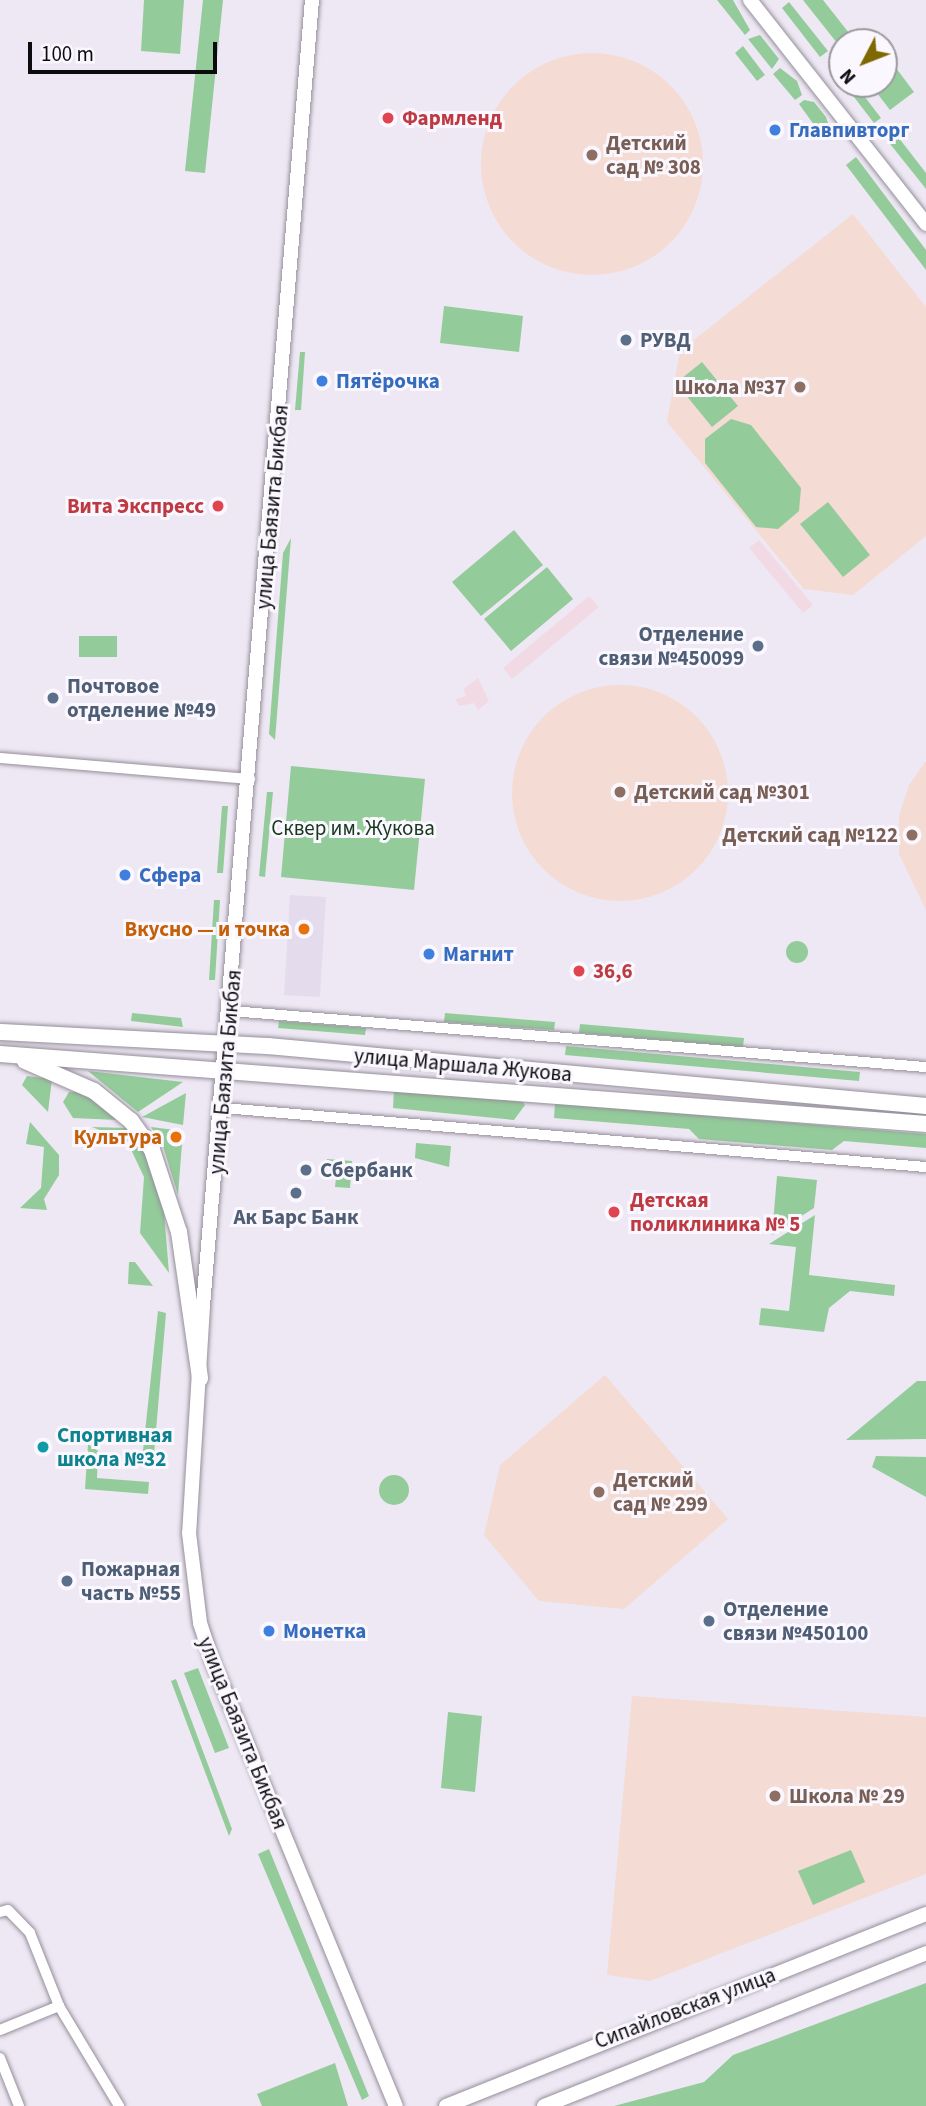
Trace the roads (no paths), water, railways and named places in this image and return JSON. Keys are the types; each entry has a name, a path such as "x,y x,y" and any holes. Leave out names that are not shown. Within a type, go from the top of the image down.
{"main road":[{"name":"улица Баязита Бикбая","path":"313,0 200,1378 190,1533 200,1623 396,2106"},
{"path":"750,0 926,224"},
{"name":"улица Маршала Жукова","path":"0,1032 229,1047 926,1106"},
{"path":"3,1054 94,1091 131,1121 152,1150 179,1232 185,1308 200,1378"},
{"name":"улица Маршала Жукова","path":"3,1054 926,1124"},
{"name":"Сипайловская улица","path":"446,2106 926,1913"},
{"name":"Сипайловская улица","path":"544,2106 926,1953"}],"street":[{"path":"0,758 250,779"},
{"path":"231,1011 926,1067"},
{"path":"223,1108 926,1167"},
{"path":"4,1911 30,1933 59,2006 119,2106"},
{"path":"0,2030 59,2006"},
{"path":"0,2058 19,2106"}],"place":[{"name":"Фармленд","path":"388,118"},
{"name":"Главпивторг","path":"775,130"},
{"name":"Детский сад № 308","path":"592,155"},
{"name":"РУВД","path":"626,340"},
{"name":"Пятёрочка","path":"322,381"},
{"name":"Школа №37","path":"800,387"},
{"name":"Вита Экспресс","path":"218,506"},
{"name":"Отделение связи №450099","path":"758,646"},
{"name":"Почтовое отделение №49","path":"53,698"},
{"name":"Детский сад №301","path":"620,792"},
{"name":"Детский сад №122","path":"912,835"},
{"name":"Сфера","path":"125,875"},
{"name":"Вкусно — и точка","path":"304,929"},
{"name":"Магнит","path":"429,954"},
{"name":"36,6","path":"579,971"},
{"name":"Культура","path":"176,1137"},
{"name":"Сбербанк","path":"306,1170"},
{"name":"Ак Барс Банк","path":"296,1193"},
{"name":"Детская поликлиника № 5","path":"614,1212"},
{"name":"Спортивная школа №32","path":"43,1447"},
{"name":"Детский сад № 299","path":"599,1492"},
{"name":"Пожарная часть №55","path":"67,1581"},
{"name":"Отделение связи №450100","path":"709,1621"},
{"name":"Монетка","path":"269,1631"},
{"name":"Школа № 29","path":"775,1796"}],"park label":[{"name":"Сквер им. Жукова","path":"353,828"}]}
